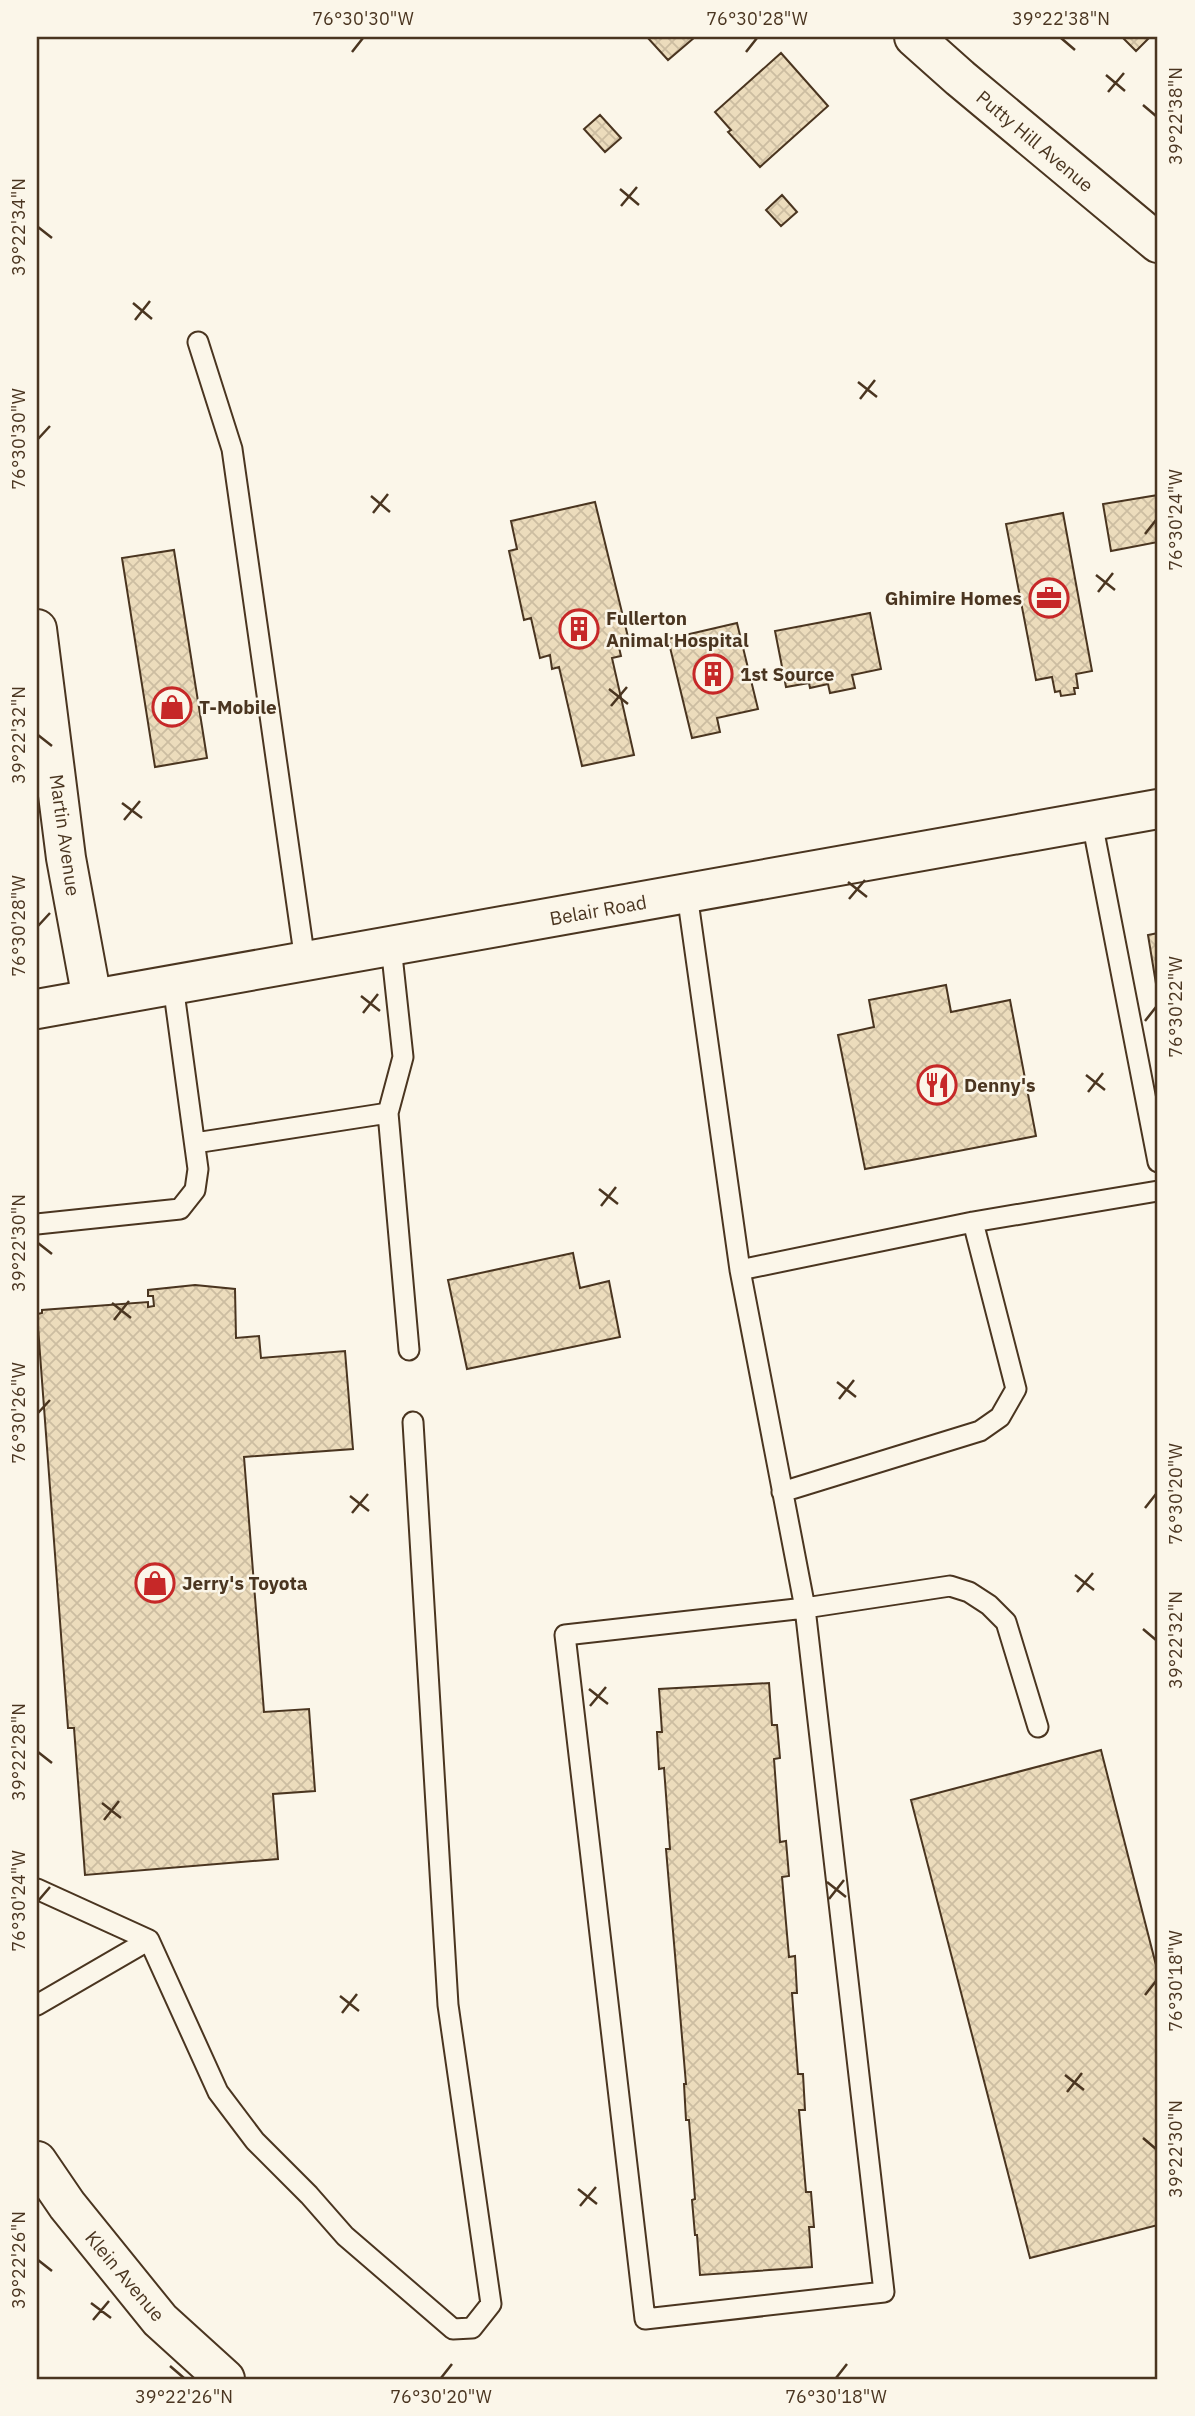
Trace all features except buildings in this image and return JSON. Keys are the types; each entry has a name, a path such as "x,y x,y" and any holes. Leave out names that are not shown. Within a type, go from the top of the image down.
{"main road":[{"name":"Putty Hill Avenue","path":"914,37 1158,243"},
{"name":"Martin Avenue","path":"37,629 66,858 92,999"},
{"name":"Belair Road","path":"37,1009 1158,809"},
{"name":"Klein Avenue","path":"37,2161 67,2205 160,2320 225,2379"}],"lane":[{"path":"198,342 232,449 305,961"},
{"path":"1092,822 1158,1162"},
{"path":"687,894 740,1270 804,1608 884,2292 645,2319 565,1635 804,1608 950,1586 969,1592 989,1605 1006,1622 1038,1727"},
{"path":"391,946 402,1057 388,1113 409,1350"},
{"path":"37,1224 180,1209 195,1190 198,1169 173,985"},
{"path":"195,1143 388,1113"},
{"path":"740,1270 973,1222 1158,1191"},
{"path":"782,1492 980,1431 1000,1417 1016,1389 973,1222"},
{"path":"37,1889 149,1940 218,2092 256,2141 309,2194 345,2236 419,2301 453,2329 472,2328 491,2304 447,2004 413,1422"},
{"path":"37,2005 149,1940"}],"place":[{"name":"Ghimire Homes","path":"1049,598"},
{"name":"Fullerton Animal Hospital","path":"579,629"},
{"name":"1st Source","path":"713,674"},
{"name":"T-Mobile","path":"172,707"},
{"name":"Denny's","path":"937,1085"},
{"name":"Jerry's Toyota","path":"155,1583"}]}
